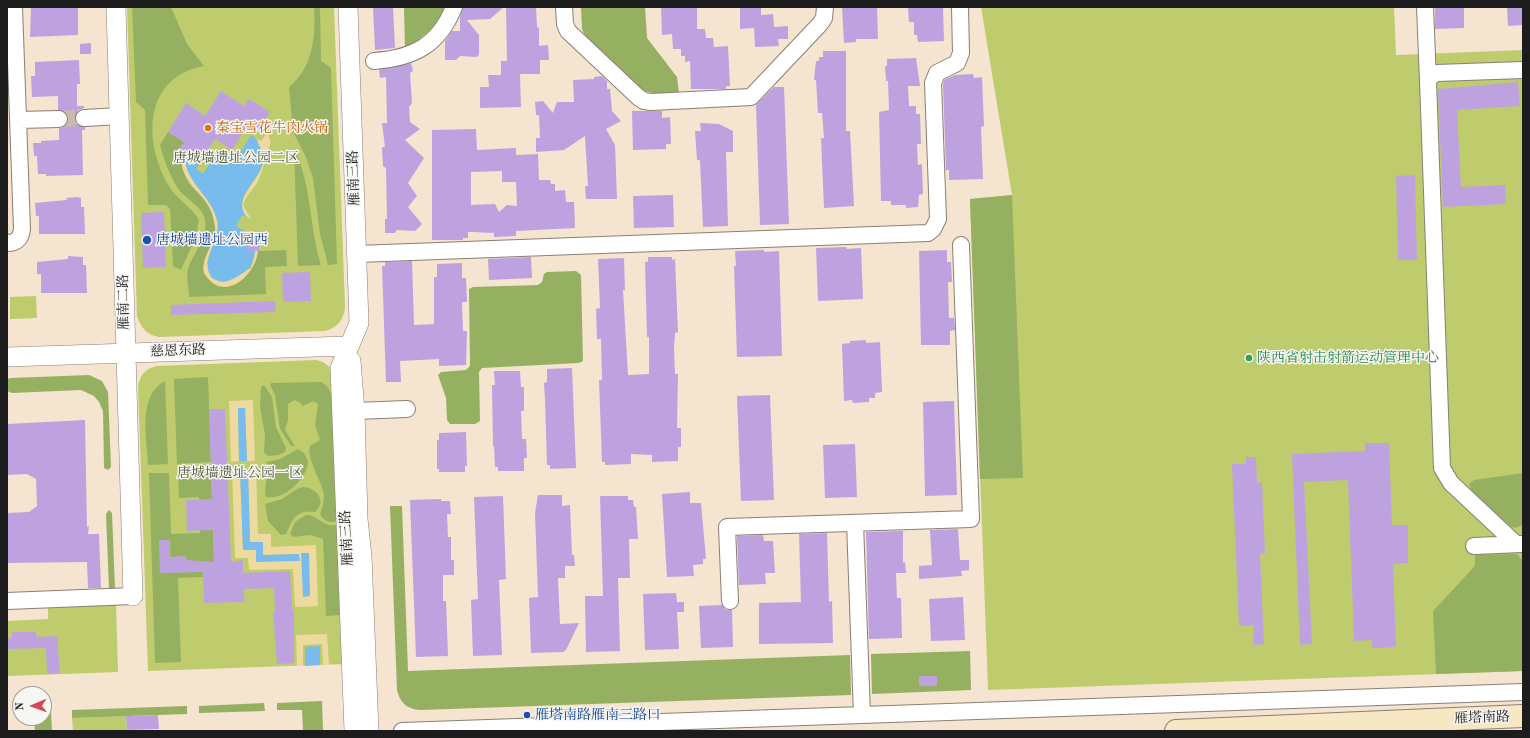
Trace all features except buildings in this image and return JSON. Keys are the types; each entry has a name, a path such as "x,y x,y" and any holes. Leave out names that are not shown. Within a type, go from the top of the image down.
{"main road":[{"name":"雁塔南路","path":"1176,731 1523,716"}],"street":[{"path":"7,243 17,241 22,232 14,7"},
{"name":"雁南二路","path":"116,7 133,596"},
{"name":"雁南三路","path":"348,7 359,323 340,368 354,731"},
{"path":"374,61 397,59 418,51 435,38 449,20 454,7"},
{"path":"564,7 565,24 568,30 638,97 644,101 651,102 751,97 820,24 824,18 825,7"},
{"path":"357,254 928,233 933,229 938,219 933,83 937,73 957,63 961,53 960,7"},
{"path":"1425,7 1442,468 1451,483 1520,544"},
{"path":"1428,81 1432,75 1438,73 1523,70"},
{"path":"84,118 120,116"},
{"path":"19,120 59,119"},
{"path":"730,601 727,527 971,519 961,245"},
{"name":"雁南三路","path":"348,346 353,371 358,519 362,556 369,731"},
{"name":"慈恩东路","path":"7,357 348,346"},
{"path":"355,411 408,409"},
{"path":"856,523 862,715"},
{"path":"1474,546 1520,544"},
{"path":"7,601 133,596"},
{"path":"402,731 1523,692"}],"green space":[{"name":"唐城墙遗址公园二区","path":"127,7 334,7 345,307 341,320 333,328 325,331 159,337 148,333 140,324 137,316"},
{"path":"132,7 171,7 187,44 204,66 184,73 169,83 159,97 154,114 153,132 155,150 161,169 172,191 196,215 199,220 196,237 181,270 173,266 170,209 166,205 148,205 145,110 136,102"},
{"path":"314,7 320,7 321,61 331,68 337,264 328,265 320,234 313,178 306,157 293,132 289,87 297,79 308,61 313,40"},
{"path":"404,7 446,7 429,31 405,48"},
{"path":"581,7 645,7 647,38 677,77 679,93 653,93 644,91 585,36 582,29"},
{"name":"陕西省射击射箭运动管理中心","path":"981,7 1394,7 1396,55 1523,50 1523,671 988,690 970,199 1012,195"},
{"path":"168,132 184,142 178,151 182,154 184,174 192,186 206,201 213,217 215,231 203,268 212,282 219,287 249,270 256,259 258,251 286,250 287,266 265,267 266,294 189,297 187,272 202,239 205,220 204,215 198,207 179,190 163,157 160,145"},
{"path":"294,148 304,176 314,235 321,265 298,266"},
{"path":"1012,195 1023,478 980,479 970,199"},
{"path":"576,271 581,275 583,361 579,363 482,368 479,372 480,421 475,424 450,424 447,420 446,398 438,375 441,372 466,370 470,366 469,289 473,287 538,285 542,282 544,274 547,272"},
{"path":"36,296 37,318 10,319 10,297"},
{"name":"唐城墙遗址公园一区","path":"316,360 323,362 331,368 345,664 148,671 138,386 140,379 147,370 157,366"},
{"path":"89,375 102,381 108,392 111,467 108,470 104,468 103,411 99,402 94,396 81,390 12,393 7,391 7,379 11,378"},
{"path":"208,377 211,462 177,464 174,379"},
{"path":"165,381 168,464 148,465 146,430 147,407 150,397 156,388"},
{"path":"321,382 327,386 332,395 337,521 332,522 325,520 320,514 324,495 323,489 312,464 309,451 310,446 320,440 315,425 318,404 313,401 303,406 294,400 288,404 288,420 285,430 295,446 291,446 280,429 275,395 270,385 271,383"},
{"path":"264,385 272,397 276,427 286,448 285,452 278,455 268,456 264,452 265,435 260,407 261,387"},
{"path":"298,449 304,453 308,461 304,474 294,487 287,492 273,497 266,497 266,462 280,459"},
{"path":"211,471 214,562 202,562 203,577 178,578 181,662 155,663 149,473 169,473 171,534 200,533 199,497 179,498 178,472","holes":["170,540 171,573 161,573 159,541","186,556 187,572 177,573 176,557"]},
{"path":"1523,473 1523,525 1515,528 1510,526 1471,490 1469,484 1474,480"},
{"path":"303,487 317,493 320,500 319,508 315,512 303,512 296,516 286,534 281,535 268,521 265,504 282,499 297,489"},
{"path":"390,506 402,506 408,671 850,655 851,695 420,710 408,707 402,702 397,690"},
{"path":"109,510 112,513 115,589 109,589 106,514"},
{"path":"306,515 314,517 328,525 337,525 340,615 326,616 323,539 310,535 294,537 290,534 295,522"},
{"path":"1517,554 1523,561 1523,671 1436,674 1433,611 1475,566 1475,555"},
{"path":"116,603 118,672 7,676 7,649 12,648 12,638 7,638 7,621 48,619 48,605","holes":["36,632 37,648 12,633"]},
{"path":"970,651 971,690 872,694 871,654"},
{"path":"322,701 323,730 303,731 302,710 277,710 277,703"},
{"path":"264,703 265,711 199,713 199,706"},
{"path":"187,706 187,714 72,718 72,710"},
{"path":"126,716 127,730 73,731 72,718"},
{"path":"35,726 52,726 52,731 35,731"}],"sand":[{"path":"267,133 271,142 262,171 258,181 243,205 251,219 244,214 242,207 243,200 246,192 261,170 263,163 263,156 257,139 261,141"},
{"path":"182,154 185,156 186,166 190,175 207,199 216,217 218,232 207,263 212,278 223,282 236,277 251,268 255,251 258,251 256,261 245,278 229,287 220,286 212,282 204,273 204,262 214,236 215,224 208,206 187,179 183,171"},
{"path":"253,400 255,461 247,461 245,408 238,408 239,461 231,462 229,401"},
{"path":"232,470 240,470 243,550 256,549 256,562 299,554 263,555 250,542 248,470 256,470 258,534 271,534 271,547 316,545 318,606 295,607 293,569 249,570 248,558 235,558"},
{"path":"327,634 329,665 323,665 322,644 303,645 303,666 297,666 296,635"}],"water":[{"path":"251,135 256,139 260,147 263,158 262,167 243,199 243,208 247,217 242,215 236,226 255,237 255,239 247,240 247,251 255,251 251,266 246,271 228,281 222,282 212,278 208,271 209,257 218,228 217,220 214,211 189,174 185,156 199,165 196,169 203,174 219,149 236,160"},
{"path":"238,408 245,408 247,461 239,461"},
{"path":"240,470 248,470 250,542 263,542 263,555 299,554 300,561 256,562 256,550 243,550"},
{"path":"301,553 309,553 310,596 303,597"},
{"path":"320,646 320,665 305,666 305,647"}],"tunnel":[{"path":"59,119 84,118"}],"place":[{"name":"秦宝雪花牛肉火锅","path":"208,128"},
{"name":"唐城墙遗址公园西","path":"147,240"},
{"name":"陕西省射击射箭运动管理中心","path":"1249,358"},
{"name":"雁塔南路雁南三路口","path":"527,715"}]}
